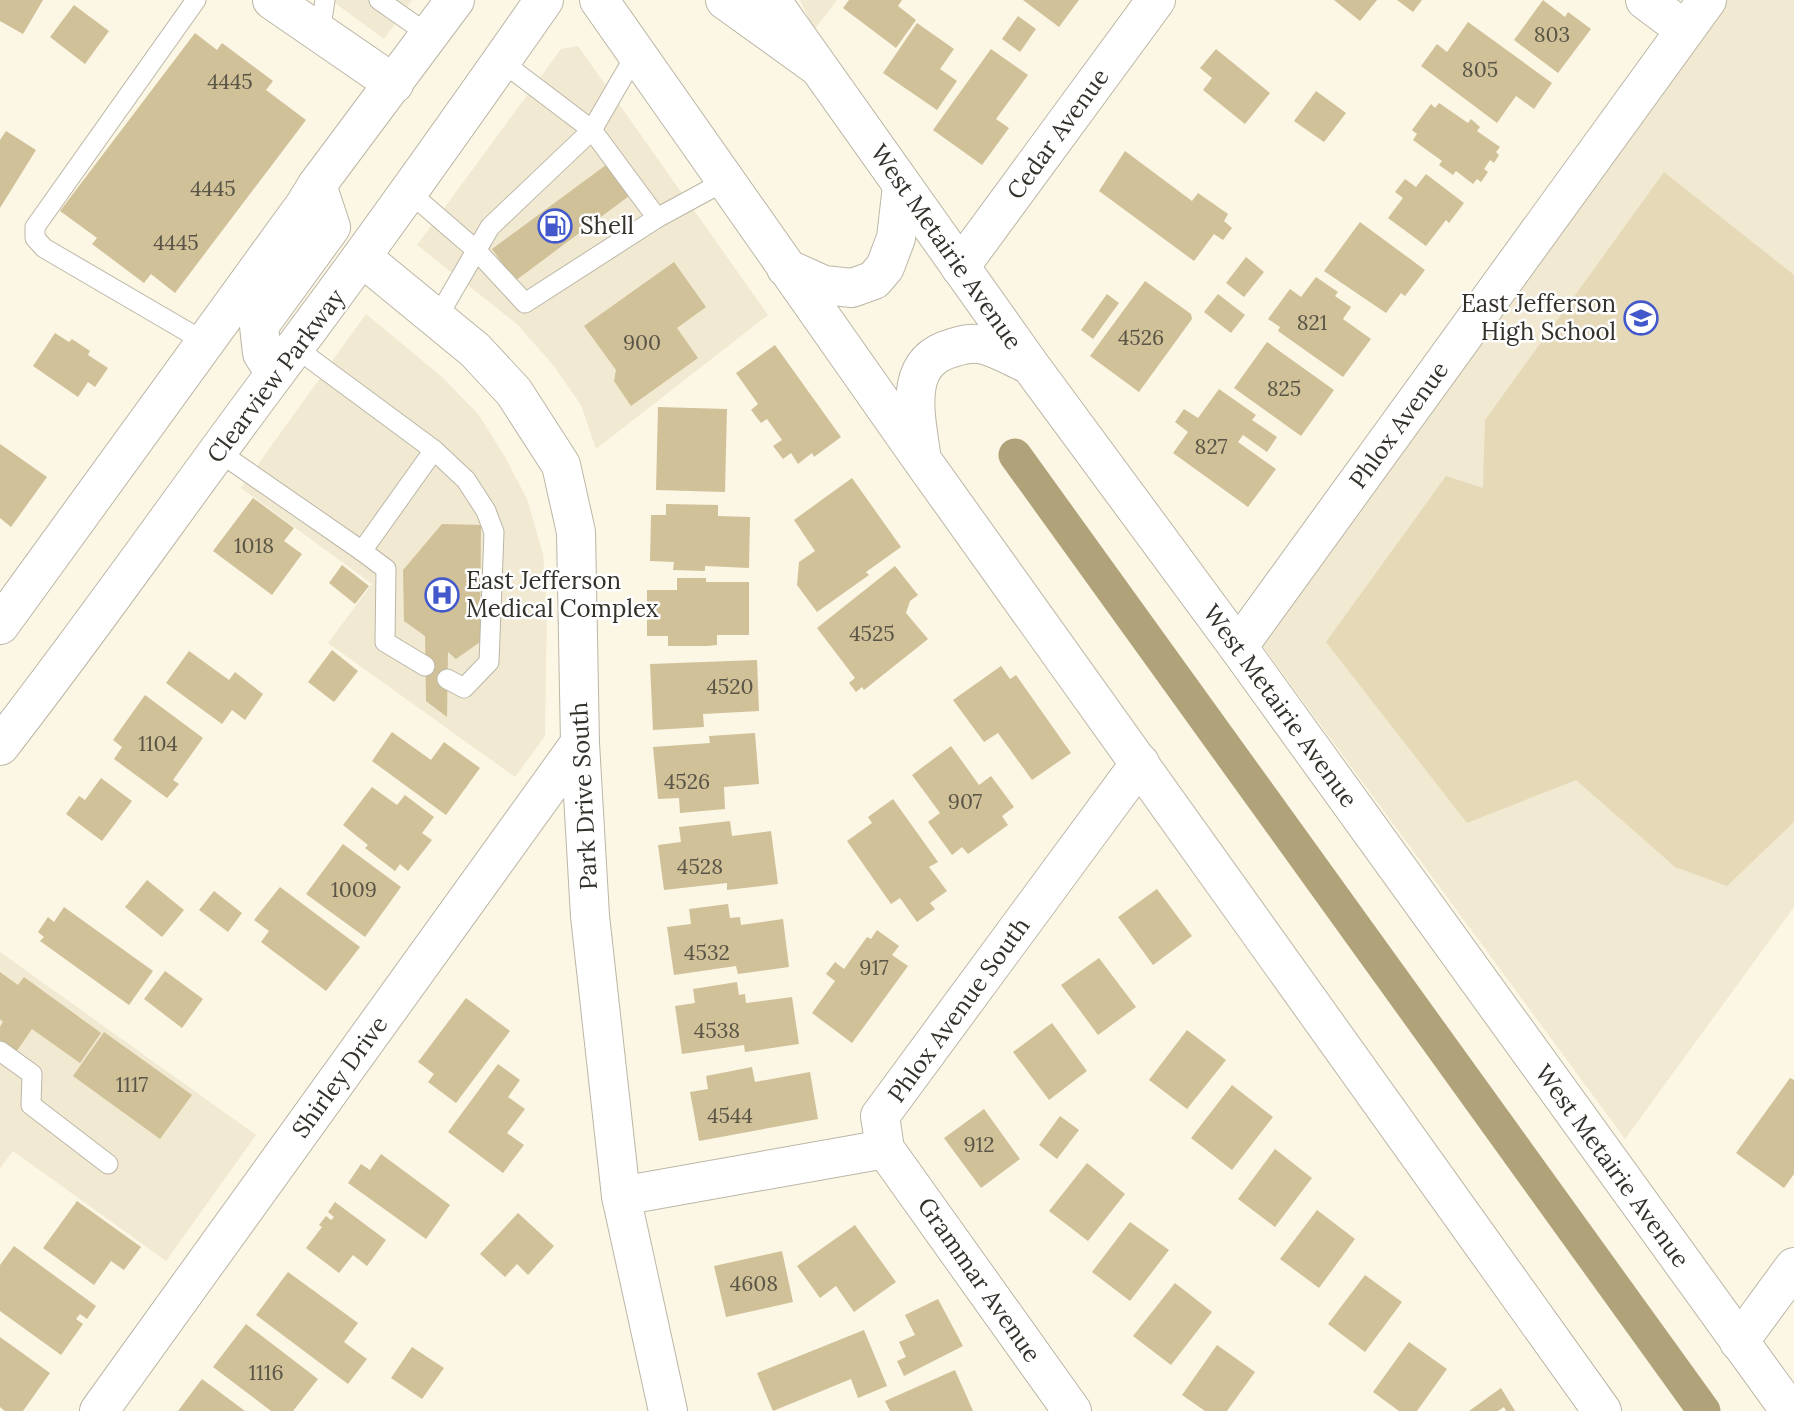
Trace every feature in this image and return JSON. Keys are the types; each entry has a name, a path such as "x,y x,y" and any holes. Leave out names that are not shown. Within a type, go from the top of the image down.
{"main road":[{"path":"272,0 322,16 394,84"},
{"path":"0,625 455,0"},
{"name":"Clearview Parkway","path":"0,746 75,650 363,258 544,0"},
{"path":"598,0 922,460 1602,1411"},
{"path":"725,0 818,67"},
{"name":"West Metairie Avenue","path":"771,0 1030,365 1238,647 1790,1411"},
{"name":"Cedar Avenue","path":"960,268 1156,0"},
{"path":"1645,0 1696,15"},
{"name":"Phlox Avenue","path":"1238,647 1696,15"},
{"path":"286,361 262,353 259,326 331,227 317,186"},
{"path":"786,268 824,285 852,288 874,280 885,267 896,238 902,186"},
{"name":"Park Drive South","path":"363,258 475,350 514,392 561,464 576,531 580,743 590,916 621,1196 668,1411"},
{"path":"922,460 914,403 919,375 929,359 942,351 961,345 981,344 1030,365"},
{"name":"Shirley Drive","path":"99,1411 580,743"},
{"name":"Phlox Avenue South","path":"886,1149 880,1116 1140,763"},
{"path":"621,1196 886,1149"},
{"name":"Grammar Avenue","path":"886,1149 1072,1411"},
{"path":"1739,1342 1794,1267"}],"lane":[{"path":"196,0 35,227 35,238 44,248 205,342"},
{"path":"379,0 400,6 429,34"},
{"path":"437,318 490,227 592,130 636,54"},
{"path":"501,61 592,130 657,218"},
{"path":"409,192 476,250 525,303 657,218 725,181"},
{"path":"286,361 435,450 467,480 486,511 494,532 489,662 464,688 447,679"},
{"path":"362,551 435,450"},
{"path":"219,452 386,569 385,642 425,666"},
{"path":"0,1051 32,1074 31,1105 108,1164"}],"shaded area":[{"path":"331,0 412,0 384,39"},
{"path":"800,0 837,0 814,30"},
{"name":"East Jefferson High School","path":"1720,0 1794,0 1794,907 1625,1139 1255,636"},
{"path":"578,46 768,315 596,449 581,405 553,365 517,324 417,245 561,49"},
{"path":"1664,172 1794,275 1794,822 1727,886 1675,867 1576,780 1467,823 1326,642 1446,476 1483,488 1485,420"},
{"path":"366,314 442,377 478,414 527,499 543,554 547,607 545,736 515,777 328,643 372,584 241,488"},
{"path":"0,952 256,1135 166,1261 13,1151 0,1168"}],"building":[{"path":"0,0 43,0 23,34 0,21"},
{"path":"849,0 902,0 898,6 916,20 896,48 843,8"},
{"path":"1023,0 1079,0 1059,27"},
{"path":"1334,0 1377,0 1360,21"},
{"path":"1397,0 1422,0 1413,12"},
{"path":"1543,0 1565,17 1568,12 1591,29 1558,73 1514,40"},
{"path":"74,5 109,31 85,64 50,37"},
{"path":"1018,16 1036,29 1020,52 1002,39"},
{"path":"1468,22 1552,83 1534,109 1516,96 1497,123 1421,66 1437,44 1447,52"},
{"path":"917,23 954,49 940,69 957,81 937,110 883,73"},
{"path":"195,33 217,50 222,43 273,81 266,90 306,120 175,293 151,274 144,283 92,244 97,238 60,211"},
{"path":"991,49 1028,75 996,119 1009,128 982,165 933,130"},
{"path":"1216,49 1270,93 1245,124 1203,90 1212,78 1200,68"},
{"path":"1316,91 1346,113 1324,142 1294,121"},
{"path":"1439,103 1468,123 1471,119 1480,127 1477,131 1500,147 1494,163 1490,160 1484,169 1488,172 1481,182 1477,179 1473,184 1456,171 1453,175 1439,165 1442,161 1413,140 1417,134 1412,130 1431,104 1435,108"},
{"path":"6,131 36,150 0,208 0,140"},
{"path":"1125,151 1192,201 1198,193 1228,214 1224,221 1232,228 1223,240 1214,234 1194,261 1099,191"},
{"path":"606,165 629,196 515,281 492,249"},
{"path":"1426,174 1464,203 1449,223 1446,220 1426,246 1388,218 1403,198 1395,192 1405,179 1416,187"},
{"path":"1360,222 1425,270 1405,296 1401,293 1386,313 1324,271"},
{"path":"1246,257 1264,272 1244,297 1226,283"},
{"path":"674,262 706,307 677,328 698,358 631,406 614,381 616,370 584,326"},
{"path":"1316,277 1338,292 1335,296 1351,307 1343,319 1371,339 1343,377 1278,331 1280,327 1268,319 1290,289 1301,297"},
{"path":"1145,281 1191,314 1192,319 1139,392 1090,356"},
{"path":"1107,294 1119,303 1093,339 1081,330"},
{"path":"1218,294 1245,315 1231,333 1204,312"},
{"path":"55,333 69,342 72,339 90,351 88,355 108,368 95,387 88,382 78,397 33,366"},
{"path":"1267,342 1334,390 1301,436 1234,388"},
{"path":"775,345 841,437 814,457 812,453 798,464 791,453 783,459 773,446 782,440 767,419 761,423 751,410 758,404 736,373"},
{"path":"1219,389 1256,415 1252,420 1277,437 1267,452 1243,435 1238,442 1276,469 1248,507 1173,453 1188,432 1175,422 1184,409 1198,418"},
{"path":"658,407 727,409 725,492 656,490"},
{"path":"0,444 47,477 11,527 0,518"},
{"path":"852,478 901,547 866,572 869,575 817,612 797,585 799,562 815,551 794,520"},
{"path":"253,498 294,528 284,541 302,554 272,595 213,551"},
{"path":"666,504 718,505 718,516 750,517 749,568 705,566 705,571 673,570 674,562 650,561 651,515 666,515"},
{"name":"East Jefferson Medical Complex","path":"442,524 481,525 480,642 456,659 448,652 447,717 426,701 425,636 404,621 403,570"},
{"path":"342,565 369,586 355,604 329,583"},
{"path":"895,566 918,595 910,601 906,613 928,639 864,690 862,687 856,692 849,683 855,678 817,628"},
{"path":"677,578 706,578 706,582 749,582 749,635 717,635 717,645 707,646 668,646 668,636 647,636 647,590 677,590"},
{"path":"332,650 358,671 334,702 308,682"},
{"path":"189,651 229,680 235,672 263,694 245,720 232,710 222,724 166,683"},
{"path":"757,660 759,711 703,714 704,727 653,730 650,664"},
{"path":"1001,666 1010,679 1016,675 1071,753 1032,780 998,733 984,742 953,700"},
{"path":"145,695 203,738 173,780 179,784 167,798 114,759 122,747 113,740"},
{"path":"392,732 431,760 444,742 480,768 446,815 372,761"},
{"path":"755,733 759,784 724,787 725,809 680,813 679,798 658,799 653,747 710,743 709,736"},
{"path":"951,746 979,785 991,776 1014,807 1002,816 1008,825 968,854 962,847 952,855 928,822 940,813 912,775"},
{"path":"101,778 132,801 102,841 66,814 79,796 85,800"},
{"path":"372,787 397,805 405,795 434,817 422,833 432,840 408,871 400,864 395,871 365,848 368,845 343,825"},
{"path":"893,799 938,862 929,867 947,891 930,903 935,909 917,922 900,898 891,904 847,841 872,823 868,817"},
{"path":"730,821 732,836 771,831 778,884 727,890 727,883 664,890 658,845 681,842 679,827"},
{"path":"343,844 401,887 365,937 306,894"},
{"path":"147,880 184,910 162,937 125,907"},
{"path":"280,887 360,947 326,991 261,942 269,931 254,920"},
{"path":"1157,889 1192,936 1153,965 1118,917"},
{"path":"214,891 242,913 228,932 199,910"},
{"path":"728,904 730,918 740,917 741,925 783,919 789,967 738,974 736,966 674,975 667,927 691,924 689,909"},
{"path":"64,907 153,971 129,1005 40,941 44,937 38,932 48,917 54,922"},
{"path":"877,930 899,946 892,955 908,966 852,1043 812,1013 835,981 826,974 835,962 844,969 867,937 871,939"},
{"path":"1099,958 1136,1007 1098,1035 1061,985"},
{"path":"165,971 203,999 182,1028 144,999"},
{"path":"0,972 18,985 24,977 101,1033 80,1063 32,1029 14,1055 0,1045 0,1027 3,1022 0,1019"},
{"path":"737,982 739,995 745,994 746,1003 792,997 799,1044 745,1052 744,1045 682,1054 675,1006 695,1003 693,989"},
{"path":"466,998 510,1031 456,1103 428,1082 434,1074 418,1062"},
{"path":"1052,1023 1087,1071 1049,1100 1013,1052"},
{"path":"1187,1030 1226,1060 1187,1109 1149,1080"},
{"path":"104,1032 192,1095 160,1139 73,1076"},
{"path":"498,1064 520,1080 508,1097 525,1109 507,1133 524,1145 503,1173 448,1132"},
{"path":"752,1067 755,1082 810,1072 818,1119 699,1141 690,1092 708,1089 706,1076"},
{"path":"1790,1078 1794,1080 1794,1174 1784,1188 1736,1153"},
{"path":"1232,1085 1273,1117 1232,1170 1191,1138"},
{"path":"984,1109 1020,1159 981,1188 944,1138"},
{"path":"1060,1116 1079,1130 1057,1159 1039,1145"},
{"path":"1275,1149 1312,1178 1275,1227 1238,1199"},
{"path":"381,1154 450,1205 426,1239 348,1183 361,1164 370,1170"},
{"path":"1087,1163 1125,1194 1088,1241 1049,1211"},
{"path":"77,1201 141,1247 124,1270 111,1261 94,1285 43,1248"},
{"path":"335,1202 386,1240 367,1266 353,1255 339,1273 306,1248 322,1227 319,1225 326,1216 331,1220 334,1217 328,1212"},
{"path":"1317,1210 1355,1239 1319,1288 1280,1259"},
{"path":"518,1213 554,1246 528,1275 517,1264 505,1277 480,1254"},
{"path":"1130,1222 1169,1250 1130,1301 1092,1272"},
{"path":"855,1225 896,1282 854,1312 836,1286 820,1298 797,1266"},
{"path":"14,1246 96,1306 87,1319 80,1314 76,1319 83,1324 61,1355 0,1311 0,1265"},
{"path":"782,1251 793,1302 726,1317 714,1266"},
{"path":"288,1272 358,1323 344,1342 367,1359 348,1384 256,1315"},
{"path":"1365,1275 1402,1302 1365,1352 1328,1324"},
{"path":"1175,1283 1212,1312 1171,1365 1133,1336"},
{"path":"938,1299 963,1346 904,1376 897,1361 906,1357 899,1342 915,1335 905,1315"},
{"path":"246,1324 318,1379 293,1411 271,1411 213,1367"},
{"path":"864,1330 887,1386 858,1398 851,1379 773,1411 757,1373"},
{"path":"0,1337 50,1373 23,1411 5,1411 0,1407"},
{"path":"1409,1342 1447,1369 1417,1411 1399,1411 1373,1392"},
{"path":"1217,1345 1255,1372 1227,1411 1205,1411 1182,1395"},
{"path":"412,1347 444,1368 422,1399 391,1378"},
{"path":"955,1370 973,1411 890,1411 885,1401"},
{"path":"202,1379 245,1411 178,1411"},
{"path":"1501,1388 1515,1411 1506,1411 1504,1407 1498,1411 1469,1411"}],"waterway":[{"path":"1015,455 1704,1411"}],"place":[{"name":"Shell","path":"555,226"},
{"name":"East Jefferson High School","path":"1641,318"},
{"name":"East Jefferson Medical Complex","path":"442,595"}]}
